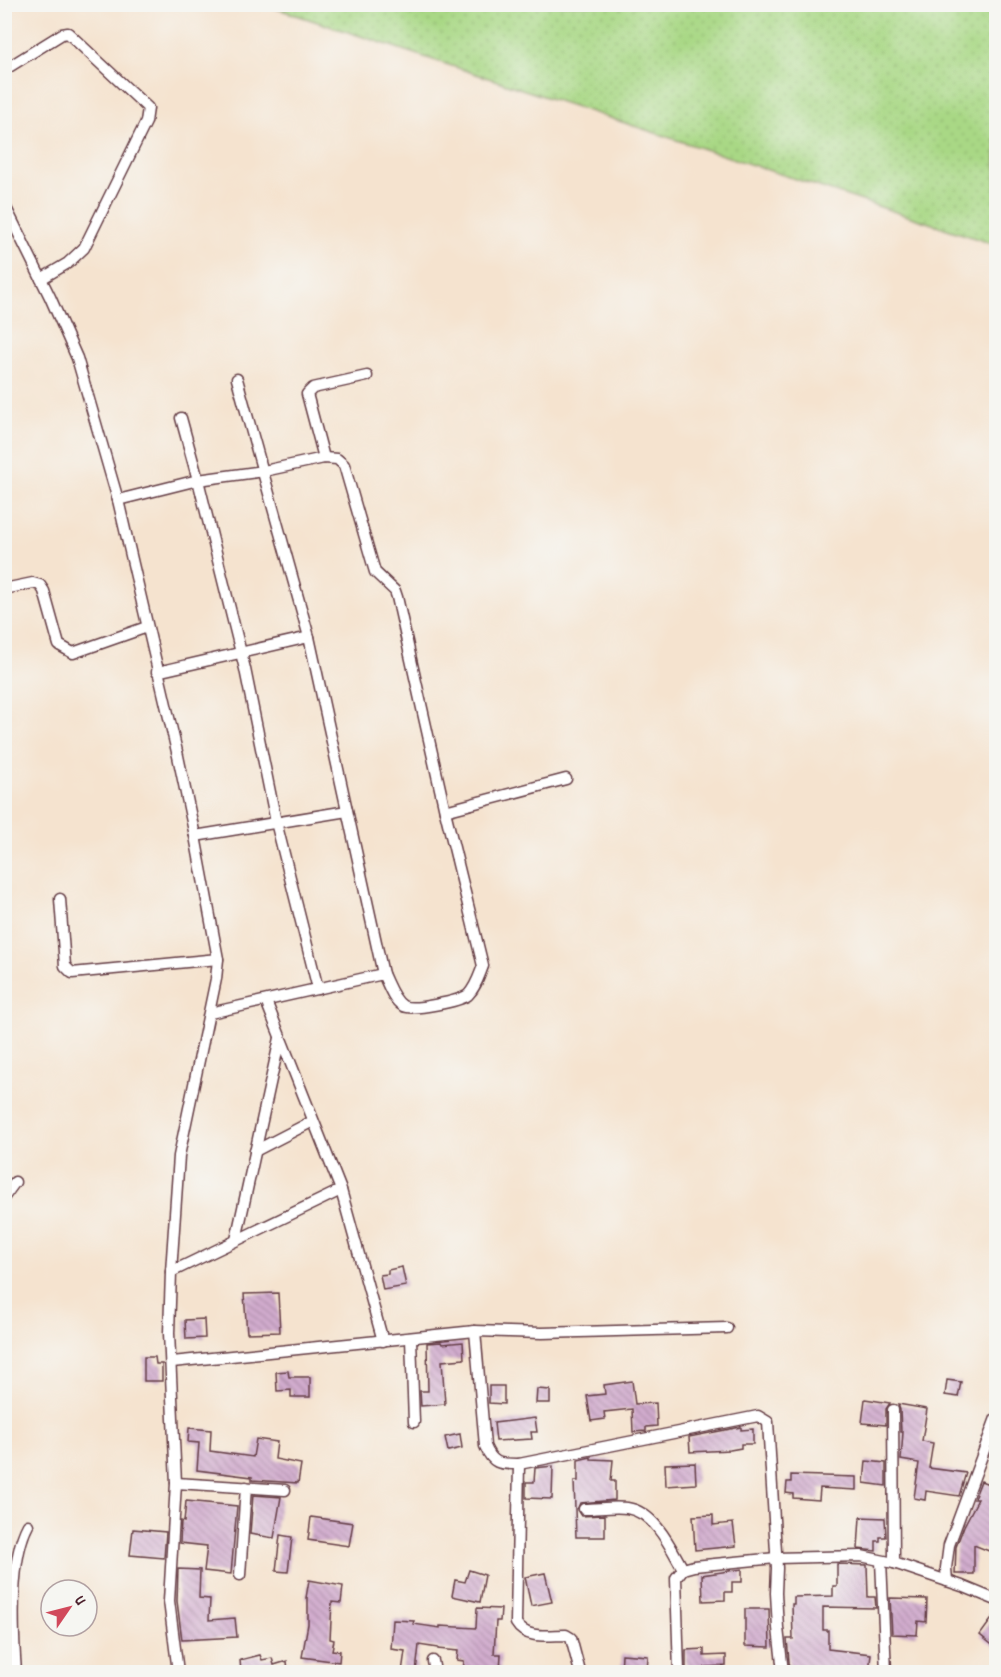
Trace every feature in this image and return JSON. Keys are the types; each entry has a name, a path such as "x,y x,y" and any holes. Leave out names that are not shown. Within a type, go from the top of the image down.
{"street":[{"path":"4,70 62,34 68,33 148,108 146,122 84,248 68,263 42,279"},
{"path":"4,204 42,279 77,358 118,500 195,836 218,959 210,1013 179,1156 171,1272 170,1333 176,1483 169,1601 178,1672"},
{"path":"324,458 308,394 313,388 367,376"},
{"path":"118,500 198,480 264,471 324,458 337,459 344,465 375,572 395,591 397,597 445,811 483,966 474,988 465,997 417,1008 404,1006 396,1000 383,974 309,637 264,471 237,379"},
{"path":"181,418 241,653 276,822 318,989"},
{"path":"4,589 33,583 40,585 44,591 59,645 73,653 147,627"},
{"path":"157,672 309,637"},
{"path":"445,811 566,779"},
{"path":"195,836 347,811"},
{"path":"60,899 65,966 72,973 218,959"},
{"path":"210,1013 383,974"},
{"path":"266,1001 341,1190 383,1341"},
{"path":"236,1239 280,1037"},
{"path":"255,1151 313,1121"},
{"path":"4,1197 15,1182"},
{"path":"171,1272 341,1190"},
{"path":"172,1362 475,1331 532,1333 727,1328"},
{"path":"475,1331 485,1446 496,1462 519,1464 758,1416 768,1422 778,1628 783,1672"},
{"path":"411,1339 414,1422"},
{"path":"893,1410 894,1563"},
{"path":"947,1581 949,1545 996,1418"},
{"path":"519,1464 516,1623 522,1631 530,1635 566,1635 571,1638 579,1672"},
{"path":"176,1483 285,1490"},
{"path":"240,1575 246,1487"},
{"path":"584,1509 626,1508 638,1511 663,1533 683,1569"},
{"path":"16,1672 17,1556 22,1535 28,1525"},
{"path":"680,1672 676,1578 683,1569 694,1566 776,1558 861,1557 894,1563 996,1600"},
{"path":"881,1561 886,1672"}],"green space":[{"path":"266,5 996,5 996,245"}],"building":[{"path":"402,1267 406,1286 383,1290 380,1275 388,1274 388,1270"},
{"path":"278,1293 280,1332 247,1333 244,1294"},
{"path":"204,1319 205,1338 186,1339 185,1320"},
{"path":"441,1342 442,1344 463,1342 464,1359 442,1361 445,1404 421,1406 420,1391 428,1391 427,1343"},
{"path":"144,1357 155,1357 156,1364 162,1364 162,1381 144,1381"},
{"path":"288,1371 289,1377 310,1377 310,1397 291,1397 291,1390 277,1391 276,1372"},
{"path":"947,1380 961,1382 958,1397 945,1395"},
{"path":"632,1381 635,1404 656,1403 657,1426 646,1427 646,1431 633,1432 632,1409 604,1412 605,1419 591,1421 587,1396 605,1394 604,1385"},
{"path":"489,1386 504,1386 504,1404 489,1403"},
{"path":"537,1389 550,1390 550,1403 536,1403"},
{"path":"865,1399 890,1403 886,1409 886,1425 862,1423"},
{"path":"898,1404 927,1409 922,1441 933,1443 929,1468 966,1473 959,1496 926,1491 925,1500 914,1498 919,1463 901,1460 903,1432 901,1432"},
{"path":"535,1418 537,1432 531,1432 532,1439 496,1441 494,1423"},
{"path":"741,1427 741,1430 753,1429 753,1444 741,1444 741,1448 730,1450 690,1452 689,1437"},
{"path":"189,1428 211,1430 210,1451 253,1457 256,1439 277,1442 275,1459 301,1464 298,1483 252,1480 252,1477 197,1470 199,1443 188,1442"},
{"path":"460,1434 462,1448 448,1451 445,1437"},
{"path":"591,1457 591,1459 613,1460 611,1481 615,1481 615,1500 580,1503 577,1510 581,1516 605,1515 605,1537 576,1537 574,1481 578,1481 578,1460"},
{"path":"866,1461 886,1463 886,1486 864,1483"},
{"path":"695,1463 696,1484 666,1486 665,1464"},
{"path":"553,1466 552,1499 526,1498 526,1482 534,1482 535,1468"},
{"path":"791,1475 856,1477 856,1490 820,1488 819,1500 793,1498 793,1494 786,1493 787,1482 791,1482"},
{"path":"981,1481 996,1487 996,1549 991,1546 989,1551 974,1545 974,1574 955,1574 956,1547 978,1499 974,1499"},
{"path":"253,1495 281,1497 274,1538 250,1534"},
{"path":"186,1501 237,1506 231,1574 204,1571 207,1546 180,1543 181,1521 184,1522"},
{"path":"713,1515 713,1525 733,1523 736,1546 695,1550 693,1516"},
{"path":"311,1517 353,1523 349,1546 308,1540"},
{"path":"860,1517 885,1518 886,1537 880,1537 880,1541 876,1541 876,1551 858,1549"},
{"path":"133,1529 166,1532 164,1558 130,1555"},
{"path":"280,1535 292,1537 288,1572 276,1571"},
{"path":"837,1564 867,1565 868,1597 875,1597 876,1608 823,1607 823,1630 828,1630 828,1649 871,1654 869,1672 790,1672 787,1639 793,1639 792,1604 794,1604 794,1597 833,1596 833,1586 837,1586"},
{"path":"178,1569 200,1570 199,1598 210,1599 209,1620 235,1618 237,1637 182,1640 177,1601"},
{"path":"742,1569 742,1582 732,1582 732,1592 725,1592 725,1600 703,1601 702,1575"},
{"path":"469,1570 485,1575 480,1602 452,1596 455,1580 465,1582"},
{"path":"545,1573 552,1602 531,1606 525,1577"},
{"path":"309,1580 343,1586 341,1603 332,1602 330,1639 334,1640 332,1650 340,1651 339,1662 302,1657 308,1624 308,1598 306,1598"},
{"path":"890,1598 927,1599 926,1622 918,1621 917,1635 892,1634"},
{"path":"477,1608 501,1609 500,1621 496,1621 494,1654 501,1654 500,1672 463,1672 464,1661 457,1660 458,1651 419,1645 416,1672 402,1672 405,1651 391,1649 393,1620 414,1621 413,1624 440,1628 440,1626 476,1628"},
{"path":"745,1609 769,1609 770,1647 745,1646"},
{"path":"996,1613 996,1648 980,1635"},
{"path":"704,1649 704,1656 726,1655 726,1666 705,1667 705,1672 686,1672 686,1650"},
{"path":"622,1654 648,1656 647,1672 621,1672"},
{"path":"260,1655 262,1660 272,1658 274,1665 287,1661 288,1672 241,1672 240,1660"}]}
